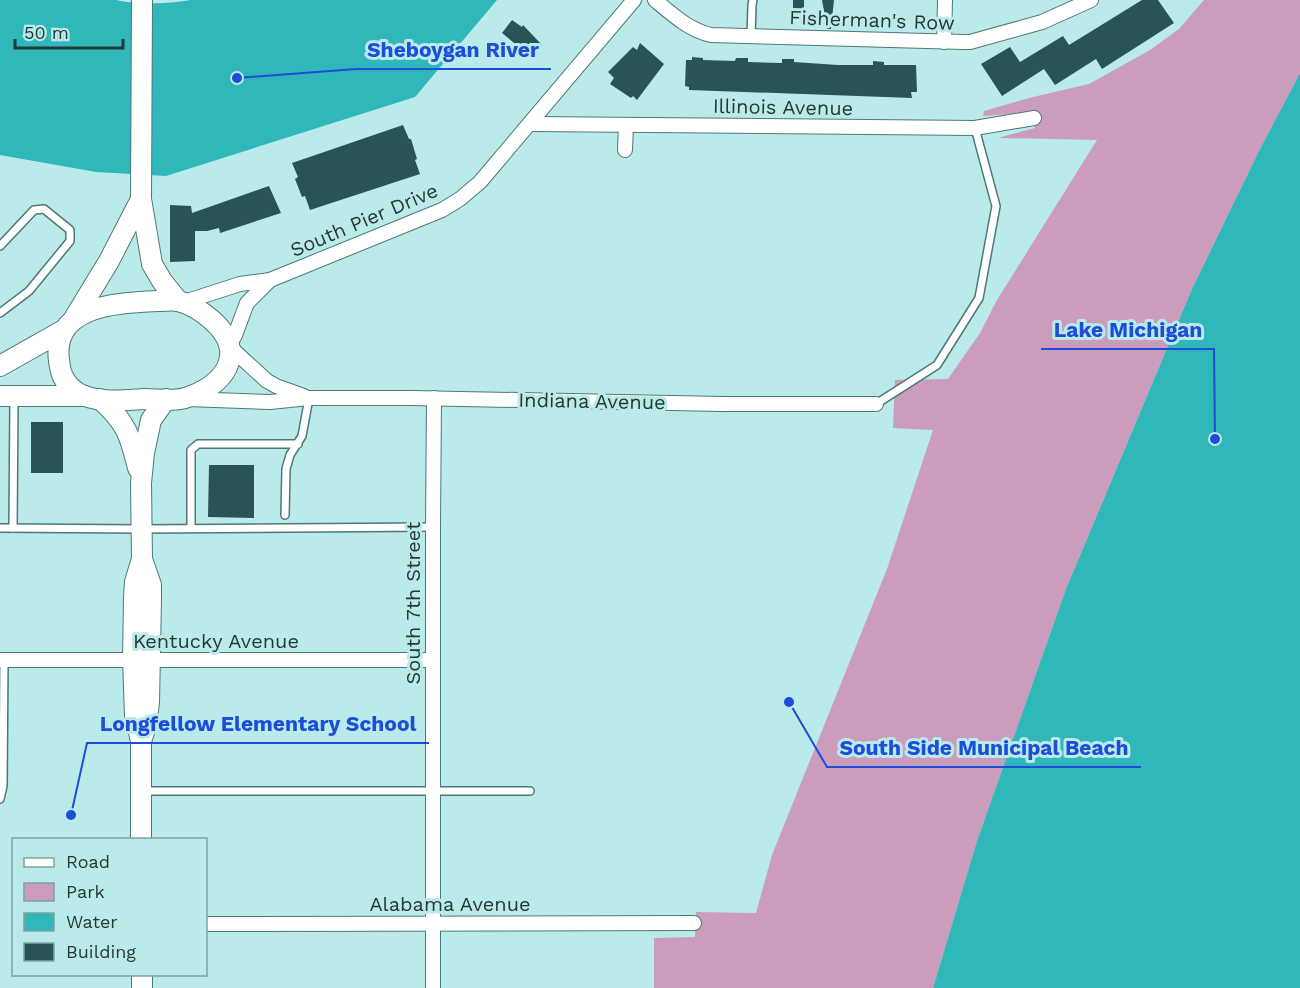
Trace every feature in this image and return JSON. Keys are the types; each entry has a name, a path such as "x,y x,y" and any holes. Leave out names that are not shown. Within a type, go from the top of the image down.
{"main road":[{"path":"142,0 141,199 152,264 179,302"},
{"path":"141,199 108,261 59,341 58,354 62,375 68,386 109,407 127,429 141,483"},
{"path":"0,366 69,324 111,305 132,302 179,302 204,312 218,326 231,346 228,364 218,380 205,389 174,399 115,400 92,397 7,396"},
{"path":"141,838 141,741 147,719 142,660 151,585 142,560 141,483 151,420 174,399"}],"street":[{"name":"South Pier Drive","path":"179,302 240,284 270,280 442,210 460,200 480,182 634,0"},
{"name":"Fisherman's Row","path":"655,0 685,24 701,33 716,36 944,42 970,42 1000,34 1042,22 1091,0"},
{"path":"944,42 945,0"},
{"name":"Illinois Avenue","path":"530,124 975,128 1034,118"},
{"path":"625,150 626,125"},
{"name":"South Pier Drive","path":"231,346 247,303 270,280"},
{"name":"Indiana Avenue","path":"231,346 267,381 309,398"},
{"name":"Indiana Avenue","path":"174,399 270,402 309,398 434,398 722,404 876,404"},
{"name":"South 7th Street","path":"433,988 434,398"},
{"name":"Kentucky Avenue","path":"2,660 433,660"},
{"name":"Alabama Avenue","path":"207,924 694,923"}],"lane":[{"path":"751,37 753,0"},
{"path":"876,404 937,364 979,298 996,206 975,128"},
{"path":"0,246 34,210 44,209 70,230 70,241 29,291 0,313"},
{"path":"7,396 13,528"},
{"path":"285,515 286,469 290,455 302,436 309,398"},
{"path":"190,528 190,450 198,444 298,444"},
{"path":"0,528 433,527"},
{"path":"0,799 3,786 2,660"},
{"path":"141,791 530,791"}],"green space":[{"path":"1204,0 1300,0 1300,73 1192,289 1066,589 977,841 933,988 654,988 654,938 695,937 696,912 756,913 772,855 887,569 933,430 893,428 895,380 948,379 980,333 997,300 1097,140 999,138 1035,128 1032,113 983,116 984,111 1089,84 1150,50 1179,29"}],"water":[{"path":"0,0 116,0 153,3 190,0 497,0 415,97 166,176 96,172 0,155"},
{"path":"1300,73 1300,988 933,988 977,841 1066,589 1192,289"}],"building":[{"path":"793,0 804,0 804,11 793,11"},
{"path":"822,0 834,0 831,29 827,29"},
{"path":"1142,0 1158,0 1174,23 1102,69 1096,59 1055,85 1044,69 1002,96 981,64 1010,47 1020,62 1063,36 1069,45"},
{"path":"512,20 522,27 523,25 542,45 531,57 502,33"},
{"path":"640,43 664,64 637,100 610,84 614,78 608,72 633,47 637,50"},
{"path":"692,57 703,58 703,60 735,61 736,58 748,58 748,62 782,63 782,59 794,59 794,62 838,65 873,65 873,61 884,62 884,65 916,65 917,92 911,92 912,98 689,90 689,87 685,86 686,60 692,60"},
{"path":"403,125 411,139 420,174 310,210 295,179 298,177 292,163"},
{"path":"269,186 281,213 220,233 219,228 195,231 195,261 170,262 170,205 191,206 192,213"},
{"path":"31,422 63,422 63,473 31,473"},
{"path":"209,465 254,465 254,518 208,517"}],"place":[{"name":"Sheboygan River","path":"237,78"},
{"name":"Lake Michigan","path":"1215,439"},
{"name":"South Side Municipal Beach","path":"789,702"},
{"name":"Longfellow Elementary School","path":"71,815"}]}
